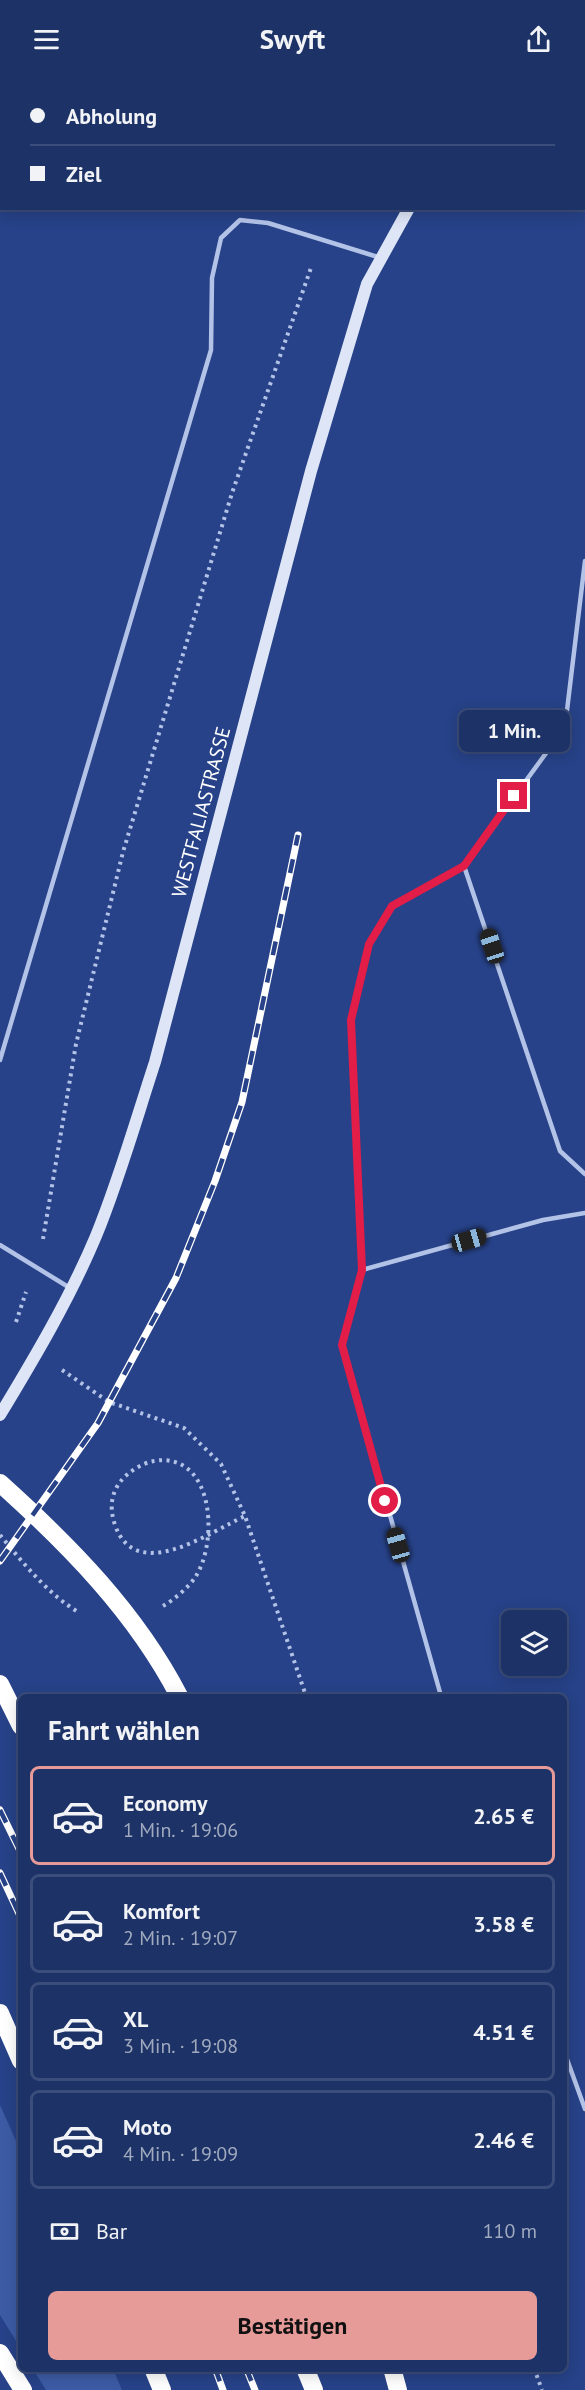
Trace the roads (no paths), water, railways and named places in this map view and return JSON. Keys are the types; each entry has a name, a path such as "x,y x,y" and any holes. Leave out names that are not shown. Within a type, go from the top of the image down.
{"highway":[{"path":"0,1483 35,1514 117,1602 164,1666 178,1694"},
{"path":"0,1684 18,1720"},
{"path":"0,2013 18,2054"},
{"path":"0,2353 23,2390"},
{"path":"155,2372 162,2390"},
{"path":"307,2372 314,2390"},
{"path":"393,2372 398,2390"}],"street":[{"name":"WESTFALIASTRASSE","path":"0,1414 38,1353 99,1226 155,1062 311,471 367,284 408,210"}],"lane":[{"path":"0,1060 211,350 212,278 220,238 240,220 268,223 381,258"},
{"path":"440,1694 342,1345 362,1270 351,1020 369,944 392,906 464,866 565,727 585,561"},
{"path":"464,866 560,1151 585,1174"},
{"path":"362,1270 543,1220 585,1213"},
{"path":"0,1245 70,1288"},
{"path":"567,2058 585,2109"}],"railway":[{"path":"0,1561 98,1423 176,1278 215,1181 242,1102 298,835"},
{"path":"0,1810 18,1847"},
{"path":"0,1873 18,1912"},
{"path":"216,2372 223,2390"},
{"path":"248,2372 255,2390"}]}
